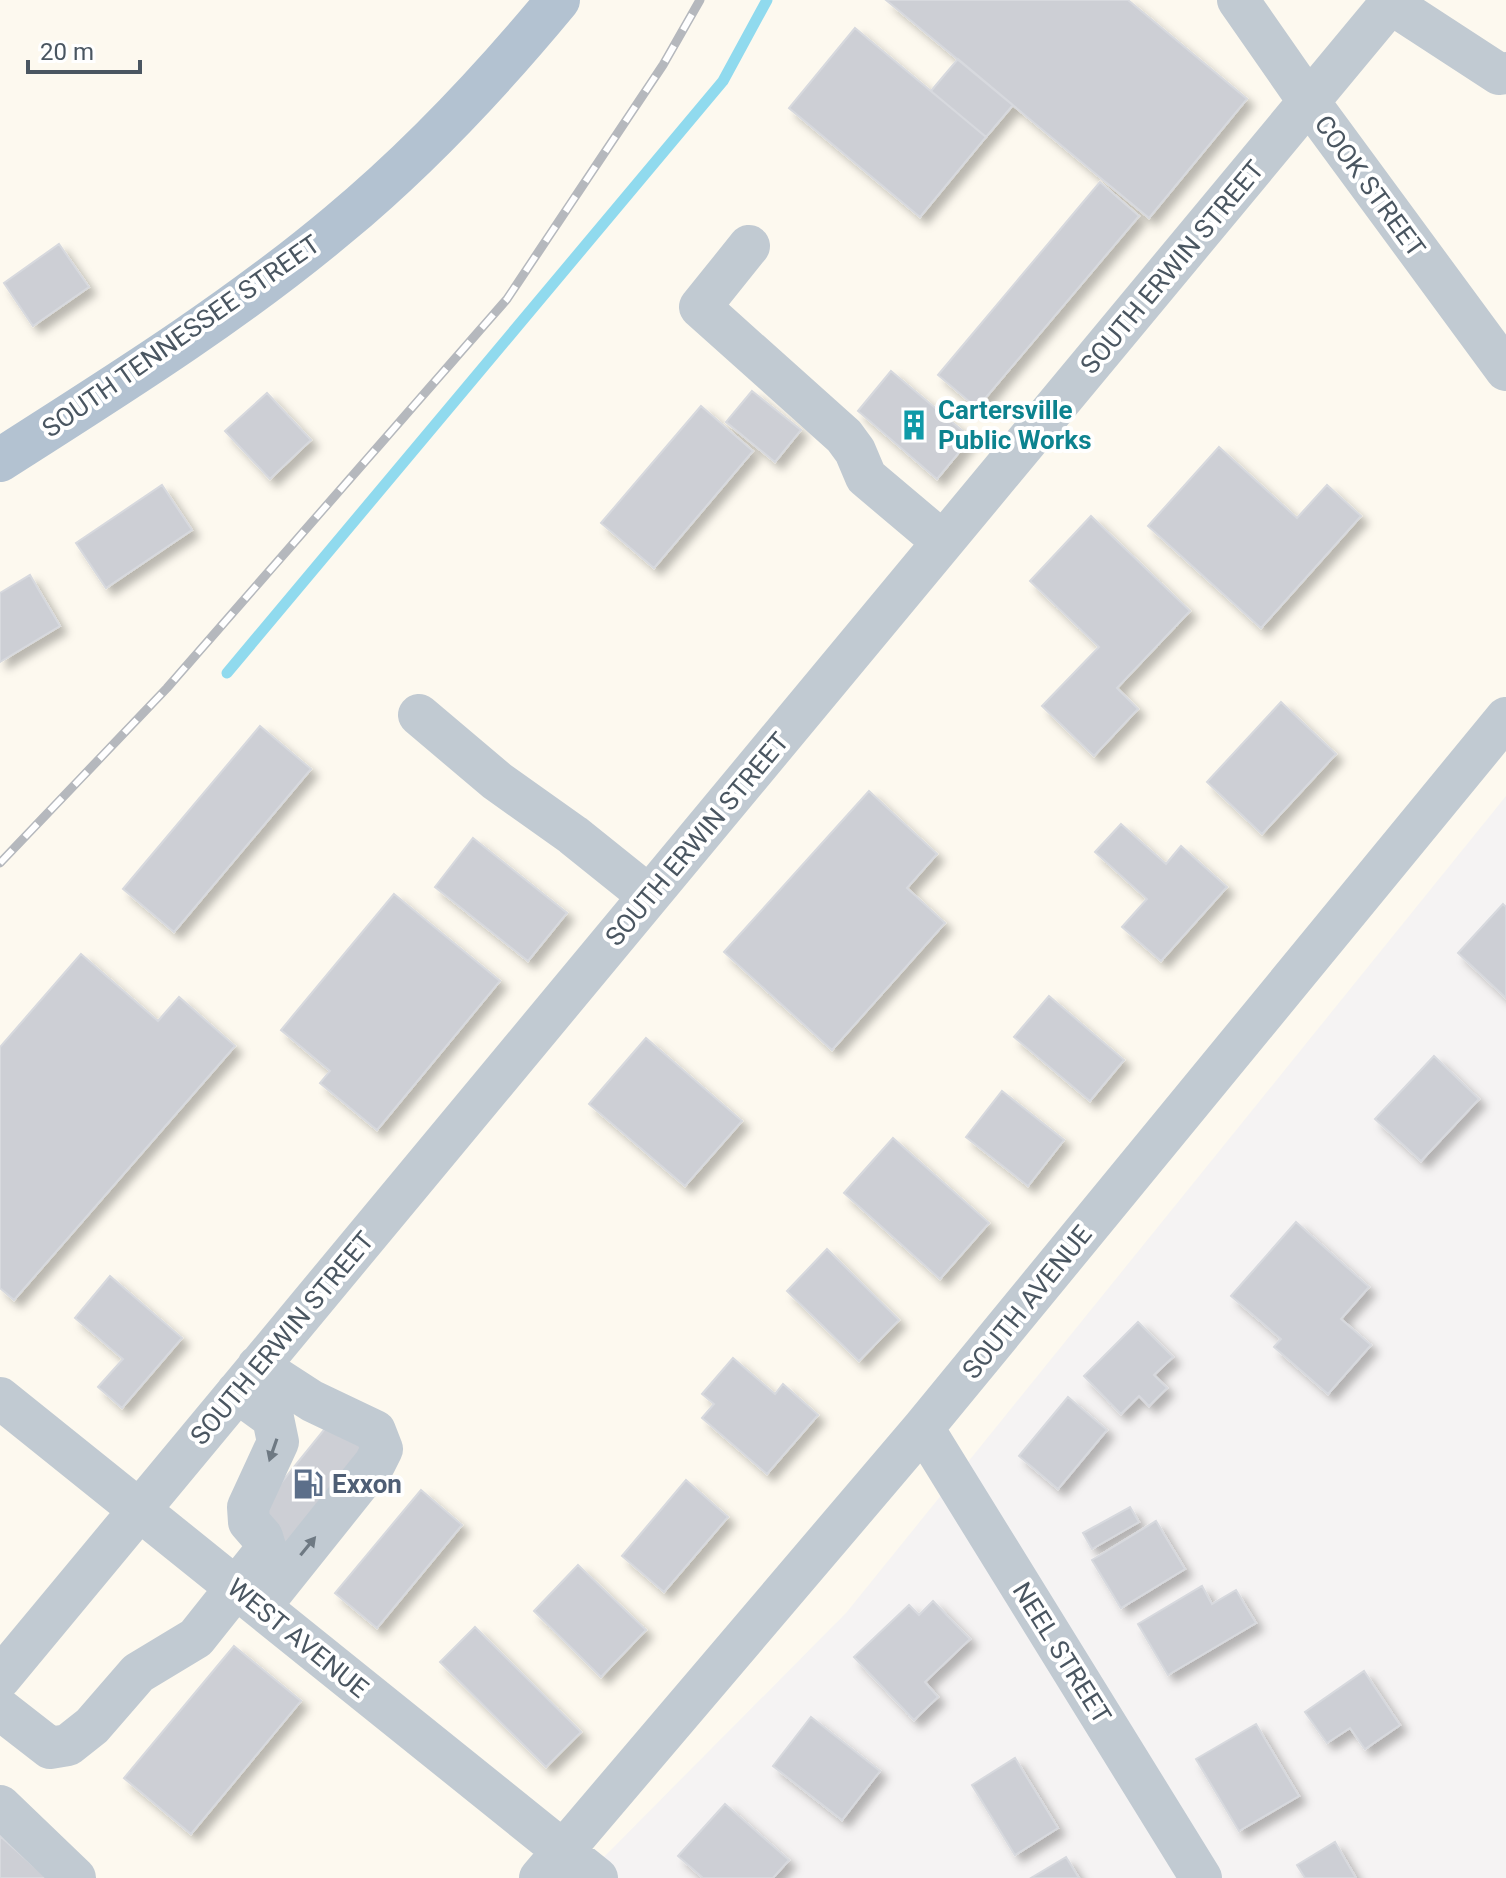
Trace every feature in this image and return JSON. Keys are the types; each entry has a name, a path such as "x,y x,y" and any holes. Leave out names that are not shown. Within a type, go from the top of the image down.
{"main road":[{"name":"SOUTH TENNESSEE STREET","path":"0,460 201,329 340,223 480,91 558,0"}],"street":[{"name":"COOK STREET","path":"1238,0 1506,370"},
{"name":"SOUTH ERWIN STREET","path":"0,1678 1391,2"},
{"path":"1391,2 1499,74 1506,73"},
{"path":"749,246 700,307 844,436 855,451 866,477 943,542"},
{"path":"419,715 497,781 573,835 649,896"},
{"name":"SOUTH AVENUE","path":"552,1864 923,1428 1506,718"},
{"path":"247,1598 266,1550 262,1537 249,1522 248,1507 278,1442 273,1418 248,1379"},
{"path":"0,1709 50,1748 68,1745 92,1726 138,1673 196,1638 247,1598 375,1463 382,1449 375,1431 312,1401 248,1379"},
{"name":"WEST AVENUE","path":"0,1398 247,1598 552,1864 597,1878"},
{"name":"NEEL STREET","path":"923,1428 1201,1878"},
{"path":"0,1806 75,1878"}],"shaded area":[{"path":"0,0 1506,0 1506,796 846,1613 583,1878 0,1878"}],"building":[{"path":"886,0 1128,0 1247,99 1149,218"},
{"path":"855,28 986,137 920,217 789,108"},
{"path":"958,59 1013,105 986,137 931,91"},
{"path":"1100,182 1139,216 977,408 938,375"},
{"path":"59,244 89,287 33,326 4,283"},
{"name":"Cartersville Public Works","path":"891,371 971,438 937,479 858,411"},
{"path":"752,391 801,430 775,462 726,422"},
{"path":"267,393 311,440 270,479 225,431"},
{"path":"701,406 753,451 654,568 601,523"},
{"path":"1219,447 1297,518 1327,485 1361,516 1261,628 1148,526"},
{"path":"162,485 192,530 106,588 76,543"},
{"path":"1091,516 1190,611 1117,688 1138,709 1094,756 1042,706 1099,647 1030,581"},
{"path":"30,575 60,626 0,662 0,593"},
{"path":"1281,702 1336,754 1262,834 1207,782"},
{"path":"260,726 311,769 174,932 123,889"},
{"path":"869,791 937,854 907,888 945,923 832,1050 724,952"},
{"path":"1121,824 1166,864 1181,846 1227,887 1161,961 1122,927 1147,899 1095,852"},
{"path":"473,838 567,913 528,961 435,887"},
{"path":"394,894 500,981 377,1130 320,1083 330,1071 281,1030"},
{"path":"1503,904 1506,907 1506,998 1458,953"},
{"path":"81,954 158,1021 179,997 235,1046 14,1300 0,1288 0,1047"},
{"path":"1049,996 1124,1060 1090,1101 1014,1037"},
{"path":"646,1038 742,1121 685,1186 589,1104"},
{"path":"1434,1056 1479,1099 1421,1161 1375,1119"},
{"path":"1002,1091 1064,1140 1028,1186 966,1137"},
{"path":"893,1138 989,1223 940,1279 844,1193"},
{"path":"1296,1222 1369,1287 1341,1319 1371,1345 1328,1394 1274,1347 1281,1339 1231,1296"},
{"path":"827,1249 899,1320 859,1361 787,1291"},
{"path":"110,1276 182,1338 122,1408 98,1387 123,1359 75,1318"},
{"path":"1138,1322 1173,1357 1154,1375 1167,1388 1149,1406 1139,1396 1121,1414 1084,1376"},
{"path":"733,1358 775,1394 783,1384 818,1415 767,1474 702,1418 714,1404 702,1394"},
{"path":"1068,1397 1107,1430 1058,1489 1019,1456"},
{"name":"Exxon","path":"332,1420 366,1447 284,1547 251,1520"},
{"path":"686,1480 728,1517 664,1592 622,1556"},
{"path":"421,1490 462,1525 377,1628 335,1593"},
{"path":"1130,1507 1139,1522 1092,1549 1083,1533"},
{"path":"1156,1521 1185,1569 1121,1608 1092,1560"},
{"path":"578,1565 646,1630 601,1677 534,1611"},
{"path":"1202,1586 1212,1604 1236,1590 1256,1623 1168,1675 1138,1624"},
{"path":"933,1601 970,1639 925,1682 938,1697 914,1720 854,1657 909,1605 919,1615"},
{"path":"475,1627 581,1732 546,1767 440,1662"},
{"path":"234,1646 301,1701 191,1834 124,1778"},
{"path":"1364,1671 1400,1725 1365,1749 1350,1728 1327,1743 1305,1712"},
{"path":"811,1717 880,1771 842,1820 773,1766"},
{"path":"1256,1724 1299,1796 1239,1831 1196,1759"},
{"path":"1015,1758 1058,1828 1015,1855 972,1785"},
{"path":"725,1804 789,1860 773,1878 703,1878 678,1856"},
{"path":"0,1836 47,1878 0,1878"},
{"path":"1335,1842 1356,1878 1305,1878 1297,1865"},
{"path":"1066,1857 1079,1878 1031,1878"}],"waterway":[{"path":"227,673 723,81 767,0"}],"railway":[{"path":"0,863 167,688 507,299 663,65 700,0"}],"place":[{"name":"Cartersville Public Works","path":"914,425"},
{"name":"Exxon","path":"308,1484"}]}
